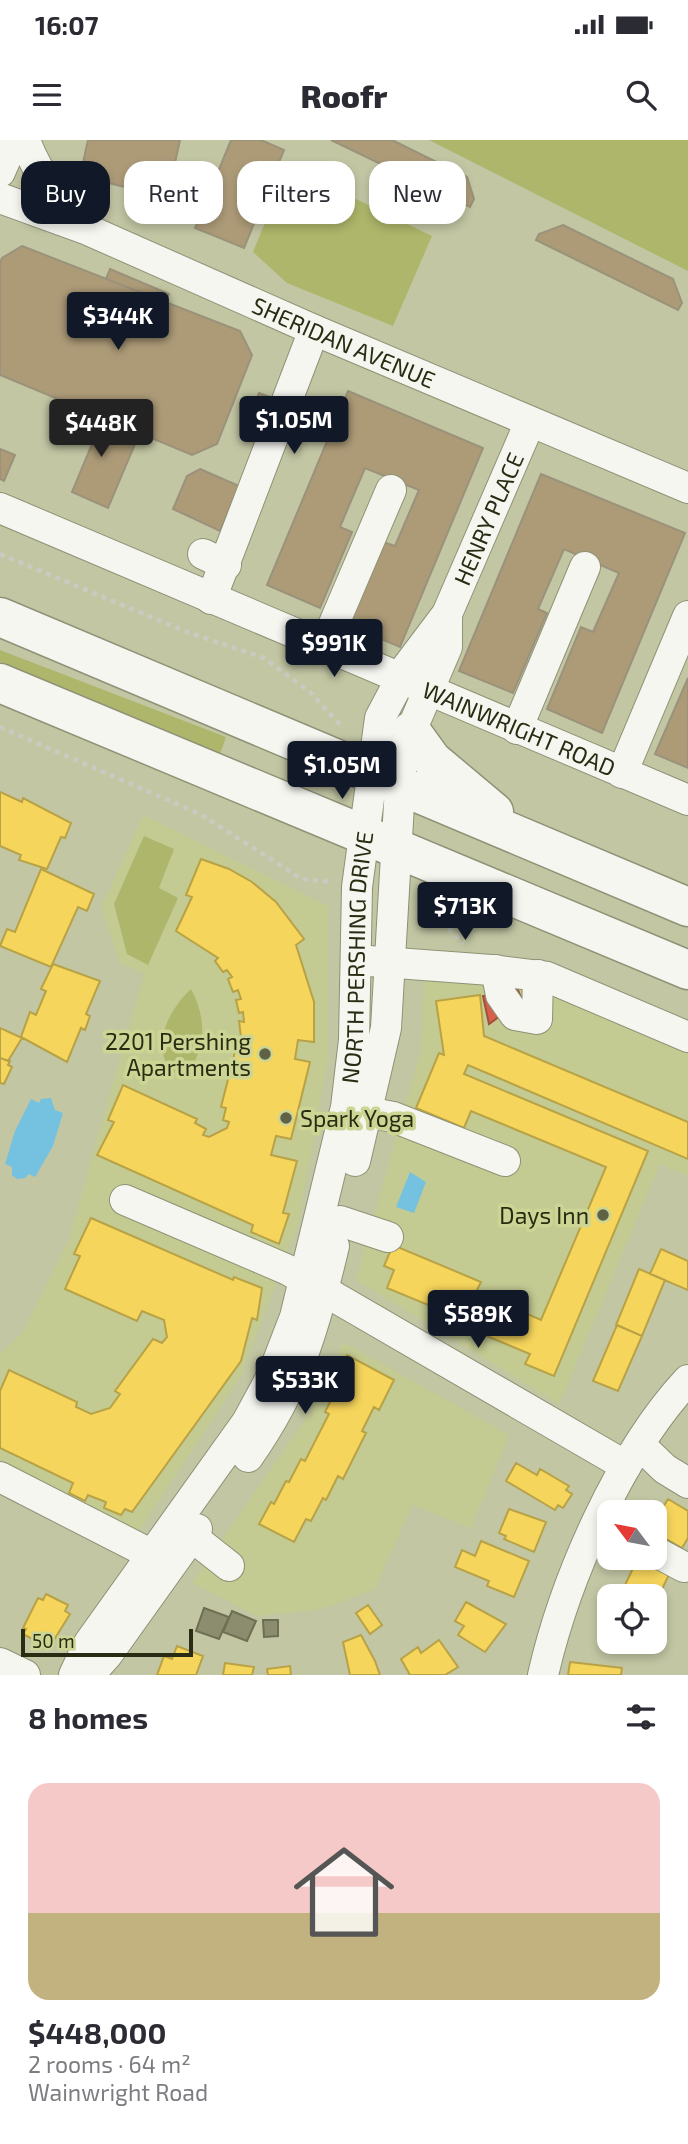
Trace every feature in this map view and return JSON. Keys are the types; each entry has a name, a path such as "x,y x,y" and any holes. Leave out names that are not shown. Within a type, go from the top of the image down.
{"highway":[{"path":"0,617 688,907"},
{"path":"0,683 688,970"},
{"path":"411,731 423,751 440,768 532,842"}],"street":[{"path":"0,173 14,140"},
{"path":"25,140 31,158 54,196 88,230"},
{"name":"SHERIDAN AVENUE","path":"0,198 88,230 314,330 688,488"},
{"path":"212,599 215,559 314,330"},
{"name":"HENRY PLACE","path":"401,680 447,614 530,422"},
{"path":"324,647 391,490"},
{"name":"WAINWRIGHT ROAD","path":"0,508 688,800"},
{"path":"517,729 585,567"},
{"name":"HENRY PLACE","path":"428,691 447,647 447,614"},
{"path":"622,773 688,616"},
{"name":"NORTH PERSHING DRIVE","path":"314,1285 340,1221 384,1042 389,963 379,841 386,780 380,718 401,680"},
{"name":"NORTH PERSHING DRIVE","path":"386,780 402,752 428,691"},
{"name":"NORTH PERSHING DRIVE","path":"89,1675 107,1654 162,1560 183,1530 284,1401 308,1346 314,1285 350,1084 357,887 379,841"},
{"path":"354,961 538,975 688,1037"},
{"path":"496,970 501,995 515,1015 537,1019 538,975"},
{"path":"367,1112 393,1116 505,1161"},
{"path":"125,1200 314,1285 688,1483"},
{"path":"340,1221 388,1237"},
{"path":"615,1500 633,1456 688,1380"},
{"path":"0,1477 162,1560"},
{"path":"183,1530 229,1566"},
{"path":"543,1675 554,1629 597,1540"},
{"path":"667,1558 684,1567"},
{"name":"NORTH PERSHING DRIVE","path":"74,1675 89,1643 162,1560"},
{"path":"0,1663 25,1675"}],"path":[{"path":"0,554 187,632 264,659 310,692 349,734"},
{"path":"0,727 200,814 302,879 336,882"}],"shaded area":[{"path":"429,140 688,140 688,271"},
{"path":"355,199 369,205 369,224 407,224 432,236 393,326 287,283 253,252 264,224 355,224"},
{"path":"0,650 226,737 220,754 0,662"},
{"path":"143,815 328,906 328,1059 298,1224 241,1376 137,1534 0,1466 0,1354 23,1332 69,1239 144,974 120,963 101,908"},
{"path":"144,836 174,849 159,888 178,898 148,965 127,954 114,904"},
{"path":"424,976 545,981 688,1040 688,1176 660,1164 559,1404 356,1280 421,1050"},
{"path":"191,989 199,1009 202,1038 191,1068 182,1066 177,1074 168,1065 162,1042 169,1018"},
{"path":"343,1342 509,1435 471,1528 412,1505 375,1589 320,1610 257,1616 192,1583 313,1408"}],"water":[{"path":"51,1098 55,1110 63,1113 53,1146 35,1177 29,1174 25,1178 17,1179 12,1175 12,1167 5,1164 15,1131 31,1099 39,1103 41,1099"},
{"path":"410,1172 426,1182 414,1213 396,1207"}],"building: Homes":[{"path":"0,792 22,802 23,798 71,823 65,838 61,837 47,869 19,860 21,855 0,846"},
{"name":"2201 Pershing Apartments","path":"201,859 229,869 252,882 276,902 304,939 296,945 314,1002 314,1042 298,1040 295,1059 310,1062 291,1139 276,1136 271,1155 297,1161 283,1213 289,1214 279,1244 251,1232 253,1225 97,1155 114,1122 108,1120 123,1085 197,1119 195,1123 206,1129 203,1135 209,1137 227,1128 229,1122 223,1120 226,1108 221,1107 237,1044 242,1045 239,1021 244,1022 243,1012 239,1013 236,1000 241,999 238,990 233,992 228,979 232,977 227,970 223,972 215,961 218,958 176,931 192,897 186,895"},
{"path":"41,869 94,894 87,911 78,907 51,967 0,946 7,929 15,932"},
{"path":"53,964 100,981 86,1014 90,1016 85,1030 81,1028 67,1062 21,1037 30,1012 36,1015 46,991 41,989"},
{"name":"Days Inn","path":"480,995 484,1036 688,1122 688,1159 468,1065 464,1074 648,1151 554,1376 525,1364 530,1354 470,1329 472,1323 387,1288 394,1270 384,1266 393,1245 481,1282 476,1292 541,1320 606,1167 471,1111 464,1128 416,1108 439,1053 444,1055 436,1001"},
{"path":"0,1028 22,1038 8,1061 0,1058"},
{"path":"0,1058 10,1061 8,1065 12,1067 4,1084 0,1083"},
{"path":"91,1218 233,1280 234,1277 262,1288 257,1320 252,1318 241,1361 132,1512 125,1509 121,1515 104,1508 106,1502 88,1495 85,1501 69,1493 73,1483 0,1448 0,1391 9,1370 77,1402 76,1407 91,1414 110,1408 120,1394 115,1391 153,1339 162,1343 167,1337 164,1320 142,1311 137,1321 65,1289 80,1256 74,1254"},
{"path":"661,1249 688,1261 688,1290 650,1274"},
{"path":"639,1269 665,1280 642,1336 616,1325"},
{"path":"617,1325 642,1336 618,1391 593,1381"},
{"path":"347,1355 394,1380 379,1410 374,1407 362,1431 366,1433 343,1479 338,1476 326,1500 323,1498 311,1521 306,1519 294,1542 259,1524 286,1481 289,1482 301,1459 305,1461 329,1414 325,1412 337,1388 331,1386"},
{"path":"516,1463 537,1475 540,1469 569,1486 566,1490 572,1494 563,1508 558,1505 555,1510 506,1481"},
{"path":"667,1501 688,1511 688,1538 682,1548 667,1539"},
{"path":"509,1509 546,1522 534,1552 504,1539 506,1536 499,1533"},
{"path":"481,1541 529,1561 514,1597 487,1586 489,1581 455,1567 462,1550 475,1556"},
{"path":"667,1566 672,1568 664,1584 625,1584 632,1570 667,1570"},
{"path":"46,1594 68,1605 65,1611 70,1614 49,1648 23,1634 26,1629 23,1628 38,1598 43,1600"},
{"path":"466,1602 506,1624 485,1652 458,1635 464,1626 455,1621"},
{"path":"368,1605 382,1625 370,1634 356,1613"},
{"path":"361,1635 380,1675 350,1675 343,1642"},
{"path":"439,1640 458,1667 445,1675 410,1675 401,1659 418,1647 421,1653"},
{"path":"177,1646 203,1656 196,1675 157,1675 164,1656 172,1659"},
{"path":"570,1662 622,1668 621,1675 568,1675"},
{"path":"225,1663 254,1667 252,1675 223,1675"},
{"path":"290,1666 291,1675 268,1675 267,1669"}],"building: Shops":[{"path":"518,990 522,1000 489,1024 483,996"}],"building: Industry":[{"path":"204,1608 229,1617 219,1639 196,1631"},
{"path":"232,1611 256,1621 247,1641 223,1632"},
{"path":"263,1620 278,1620 278,1636 264,1637"}],"building: Other":[{"path":"88,140 180,140 175,161 124,161 124,187 110,183 110,161 83,161"},
{"path":"231,140 261,140 284,150 280,161 237,161 237,224 254,224 244,248 195,228 197,224 223,224 222,161"},
{"path":"331,140 392,140 435,161 375,161"},
{"path":"466,177 474,199 470,207 466,205"},
{"path":"563,225 673,279 682,303 678,310 536,240 539,234"},
{"path":"22,246 240,331 252,355 217,444 192,455 0,375 0,263 2,258"},
{"path":"110,269 169,294 165,302 106,279"},
{"path":"348,391 483,448 400,647 348,625 383,542 395,546 419,490 365,468 340,527 352,532 320,608 267,585"},
{"path":"259,393 275,399 260,439 243,432"},
{"path":"68,403 105,419 111,432 135,444 108,508 72,492 95,437 78,428"},
{"path":"0,449 15,455 4,481 0,479"},
{"path":"200,469 239,486 220,531 173,509 187,476"},
{"path":"541,474 685,533 602,733 547,709 581,627 593,632 619,573 564,549 538,609 547,613 513,693 459,671"},
{"path":"688,678 688,768 655,754"}],"place":[{"name":"2201 Pershing Apartments","path":"265,1054"},
{"name":"Spark Yoga","path":"286,1118"},
{"name":"Days Inn","path":"603,1215"}]}
